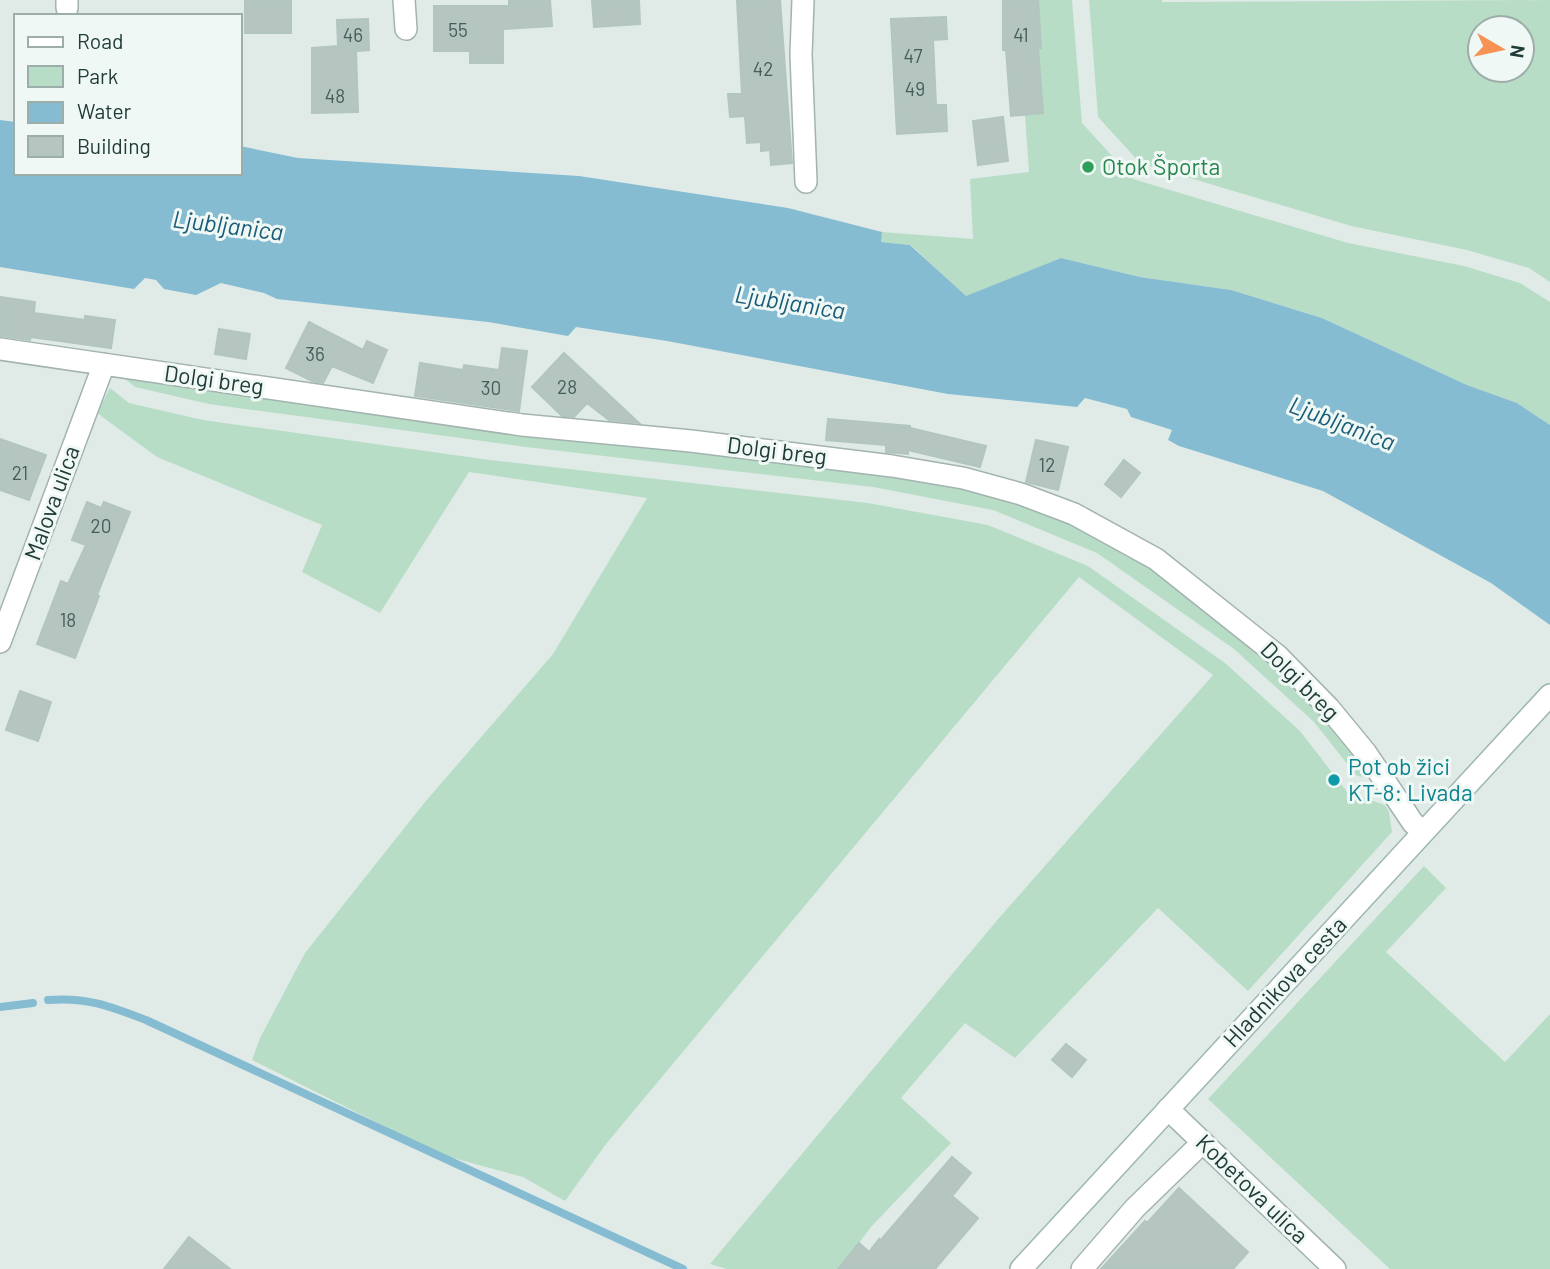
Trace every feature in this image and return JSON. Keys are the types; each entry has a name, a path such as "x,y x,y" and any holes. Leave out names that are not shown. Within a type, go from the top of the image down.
{"street":[{"path":"404,0 406,29"},
{"path":"803,0 801,54 806,182"},
{"name":"Dolgi breg","path":"0,349 522,425 691,441 892,466 963,478 1021,494 1074,514 1156,559 1278,656 1329,708 1366,752 1413,823 1423,832"},
{"name":"Malova ulica","path":"0,642 104,364"},
{"name":"Hladnikova cesta","path":"1021,1269 1550,695"},
{"name":"Kobetova ulica","path":"1168,1109 1335,1269"},
{"path":"1082,1269 1135,1208 1203,1142"}],"green space":[{"path":"1038,0 1072,0 1082,123 1133,179 1348,243 1464,266 1520,283 1550,302 1550,425 1517,403 1467,385 1322,318 1231,290 1140,277 1061,258 966,297 911,245 880,242 882,232 973,239 970,179 1029,172 1025,115 1038,51 1041,48"},
{"path":"1089,0 1550,0 1550,282 1529,268 1467,250 1351,226 1140,163 1098,117"},
{"path":"120,375 922,477 1016,502 1088,531 1152,570 1222,619 1256,647 1318,708 1369,775 1366,778 1356,775 1314,722 1234,649 1097,553 993,510 873,487 526,447 209,404 135,387"},
{"path":"110,388 129,403 203,420 490,460 868,503 988,525 1088,566 1225,663 1300,731 1348,793 1353,789 1361,797 1385,805 1389,812 1392,832 1248,991 1158,908 1015,1058 965,1023 901,1098 951,1143 871,1227 839,1269 727,1269 710,1264 999,918 1213,675 1079,577 606,1144 565,1201 523,1177 442,1155 252,1060 260,1038 305,953 425,802 553,654 647,498 469,472 380,613 302,572 322,525 157,457 97,413"},
{"path":"1424,866 1446,888 1386,952 1505,1062 1550,1014 1550,1269 1390,1269 1208,1099"}],"water":[{"name":"Ljubljanica","path":"0,120 14,122 14,175 242,175 242,146 298,158 579,176 788,208 882,232 881,242 910,245 966,296 1061,258 1140,277 1231,290 1322,318 1467,385 1517,403 1550,425 1550,625 1491,583 1323,491 1179,446 1168,440 1172,430 1131,417 1127,409 1085,398 1077,407 948,394 667,341 576,327 568,336 488,322 277,299 264,293 221,283 196,295 164,289 156,280 145,278 134,289 0,267"}],"building":[{"path":"245,0 291,0 291,33 245,33"},
{"path":"509,0 550,0 552,26 503,29 503,63 470,63 470,51 434,51 434,6 509,6"},
{"path":"592,0 639,0 640,24 594,27"},
{"path":"737,0 780,0 792,163 771,165 770,150 761,151 761,142 747,143 745,116 730,117 728,94 742,94"},
{"path":"1003,0 1038,0 1041,48 1038,48 1043,113 1011,116 1006,50 1003,50"},
{"path":"946,17 947,39 933,40 936,105 946,105 947,131 897,134 891,19"},
{"path":"368,19 369,50 356,51 358,112 312,113 312,48 338,46 337,20"},
{"path":"1003,117 1008,161 978,165 973,121"},
{"path":"0,297 35,302 34,313 85,320 85,316 115,320 111,348 31,337 30,340 0,336"},
{"path":"309,322 363,350 367,341 387,350 373,383 332,366 323,383 312,381 286,368"},
{"path":"219,329 250,334 246,359 215,354"},
{"path":"502,348 527,351 519,411 415,396 420,363 463,370 464,365 499,370"},
{"path":"564,353 639,423 609,420 587,403 574,417 562,416 532,387"},
{"path":"828,419 910,426 986,446 980,467 908,450 908,454 886,452 886,445 826,440"},
{"path":"0,439 46,455 29,500 0,490"},
{"path":"1036,440 1068,447 1058,490 1026,482"},
{"path":"1124,460 1140,473 1121,497 1105,484"},
{"path":"87,502 101,508 104,502 130,512 75,658 37,644 61,581 68,584 86,545 72,540"},
{"path":"20,691 51,702 38,741 6,730"},
{"path":"1066,1044 1086,1060 1072,1077 1052,1060"},
{"path":"952,1157 971,1173 952,1196 978,1218 935,1269 838,1269 859,1243 869,1252"},
{"path":"1179,1188 1248,1252 1233,1269 1101,1269 1145,1221 1147,1223"},
{"path":"189,1237 230,1269 164,1269"}],"waterway":[{"path":"48,1000 75,1000 98,1004 146,1020 683,1269"},
{"path":"0,1007 33,1003"}],"place":[{"name":"Otok Športa","path":"1088,167"},
{"name":"Pot ob žici KT-8: Livada","path":"1334,780"}]}
